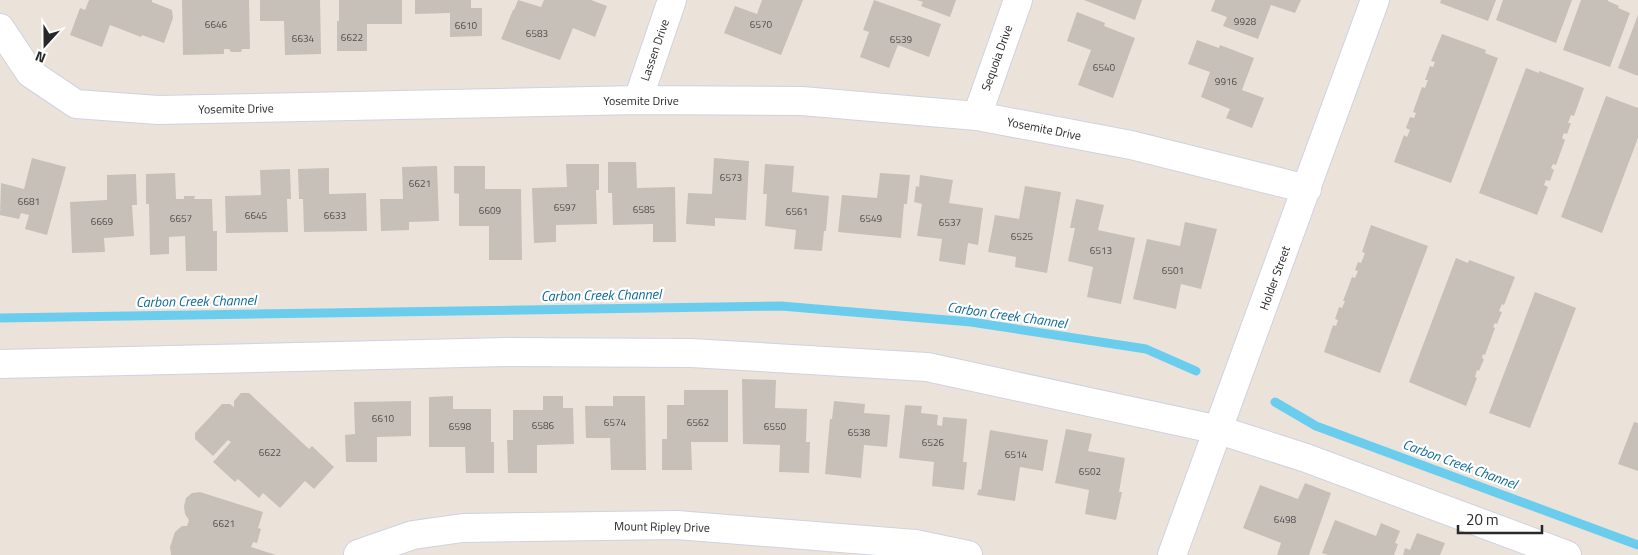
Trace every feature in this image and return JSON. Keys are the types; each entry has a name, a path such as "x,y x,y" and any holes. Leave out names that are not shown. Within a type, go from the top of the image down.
{"street":[{"name":"Lassen Drive","path":"638,100 672,0"},
{"name":"Sequoia Drive","path":"977,116 1018,0"},
{"name":"Holder Street","path":"1172,555 1376,0"},
{"name":"Yosemite Drive","path":"0,28 30,73 76,104 158,110 638,100 802,101 977,116 1130,146 1307,189"},
{"path":"0,364 506,352 691,352 927,367 1219,430 1306,458 1567,555"},
{"name":"Mount Ripley Drive","path":"358,554 413,535 463,528 677,525 915,544 968,555"}],"building":[{"path":"89,0 152,0 152,2 172,10 173,18 164,43 142,35 141,37 110,25 102,47 70,35 80,8 85,10"},
{"path":"182,0 249,0 250,49 242,49 241,52 231,52 229,49 224,49 224,54 183,55"},
{"path":"260,0 320,0 321,54 285,55 284,21 260,21"},
{"path":"339,0 402,0 402,24 367,24 367,51 337,51"},
{"path":"415,0 471,0 471,8 482,8 482,36 450,37 450,13 415,14"},
{"path":"518,0 541,7 544,0 591,0 607,6 595,37 573,28 560,60 501,39"},
{"path":"762,0 803,0 781,55 724,33 735,6 757,14"},
{"path":"874,0 941,24 929,57 898,45 889,68 860,57 869,32 863,30"},
{"path":"917,0 956,0 950,17 921,6 923,2"},
{"path":"1084,0 1142,0 1135,20"},
{"path":"1215,0 1301,0 1295,13 1271,5 1258,39 1223,26 1227,17 1211,11"},
{"path":"1441,0 1496,0 1488,21 1440,3"},
{"path":"1503,0 1572,0 1556,43 1496,20"},
{"path":"1581,0 1608,0 1619,6 1618,8 1630,13 1610,67 1563,50"},
{"path":"1077,12 1105,23 1104,26 1135,38 1113,98 1078,85 1091,50 1067,41"},
{"path":"1638,15 1638,76 1618,68"},
{"path":"1442,34 1486,50 1485,53 1498,58 1451,183 1394,162 1404,135 1407,137 1410,130 1406,128 1410,117 1414,118 1416,113 1413,112 1422,87 1425,88 1428,80 1425,80 1430,66 1433,67 1435,62 1431,61"},
{"path":"1197,40 1219,48 1220,45 1254,58 1242,90 1264,98 1252,128 1226,118 1230,109 1201,97 1210,72 1188,64"},
{"path":"1526,68 1584,88 1574,116 1571,115 1568,123 1571,123 1567,134 1564,133 1562,138 1565,140 1556,165 1553,164 1551,168 1554,170 1550,181 1546,180 1544,185 1548,187 1537,215 1479,193"},
{"path":"1606,96 1638,108 1638,138 1602,233 1561,217"},
{"path":"32,158 66,167 47,235 25,229 29,215 21,213 19,219 0,215 1,183 24,189"},
{"path":"714,158 749,161 746,220 715,218 715,226 686,224 688,193 712,194"},
{"path":"608,162 636,162 637,188 675,187 676,242 653,242 653,224 613,225 612,193 608,193"},
{"path":"566,164 599,164 599,190 596,190 597,224 556,225 556,242 534,243 532,188 567,187"},
{"path":"765,164 794,166 792,192 829,196 822,251 794,249 796,230 765,226 767,194 763,194"},
{"path":"437,166 439,221 409,222 409,230 381,231 380,199 403,199 402,167"},
{"path":"454,166 485,166 485,189 521,189 522,260 489,260 489,226 459,226 459,194 454,193"},
{"path":"329,168 329,194 366,193 367,231 304,232 303,199 299,199 298,169"},
{"path":"290,169 291,199 287,199 288,232 226,233 225,196 261,195 260,170"},
{"path":"175,173 176,199 184,199 184,196 195,196 194,199 212,199 213,231 217,231 217,271 186,271 185,236 169,237 169,254 150,255 149,204 146,204 146,174"},
{"path":"880,173 910,175 907,204 904,204 901,238 838,232 842,195 877,198"},
{"path":"136,174 137,205 132,205 134,236 104,238 105,252 72,253 70,202 107,200 107,175"},
{"path":"920,175 953,180 949,203 983,208 978,245 968,243 965,265 939,261 942,239 917,236 922,204 914,202 916,186 919,187"},
{"path":"1025,186 1061,192 1047,273 1015,267 1016,257 988,252 995,215 1019,219"},
{"path":"1076,199 1104,205 1098,230 1135,238 1121,304 1087,297 1093,267 1068,261 1075,228 1070,228"},
{"path":"1185,222 1217,229 1201,289 1181,284 1176,309 1133,299 1147,239 1180,246"},
{"path":"1371,225 1428,246 1380,373 1324,352 1333,325 1336,326 1338,320 1335,319 1339,307 1342,308 1352,277 1355,278 1358,271 1355,270 1358,262 1361,263 1365,253 1362,252"},
{"path":"1456,258 1468,263 1469,260 1515,277 1504,305 1502,304 1499,311 1502,312 1497,324 1495,323 1493,327 1495,328 1485,355 1483,354 1482,358 1484,359 1479,371 1477,370 1475,377 1477,378 1466,406 1409,382"},
{"path":"1535,292 1576,308 1530,428 1489,413"},
{"path":"742,379 776,380 775,408 807,409 806,442 810,442 809,473 779,472 780,445 743,444"},
{"path":"684,390 728,390 728,442 691,442 692,470 662,470 662,439 667,439 667,405 684,405"},
{"path":"241,393 249,393 309,449 312,446 334,467 314,489 305,481 280,508 263,493 259,498 238,479 235,482 213,462 231,442 228,440 213,456 195,439 195,433 222,404 230,404 234,407 234,401"},
{"path":"453,396 453,409 491,409 491,442 494,442 494,473 466,473 465,447 429,447 429,397"},
{"path":"543,396 563,396 563,408 573,408 574,444 537,445 537,473 508,473 507,440 513,440 513,410 543,410"},
{"path":"613,396 645,396 646,470 611,470 610,438 586,438 585,406 613,406"},
{"path":"411,401 411,436 377,437 377,462 346,462 345,435 355,434 354,402"},
{"path":"834,401 865,404 864,413 890,415 887,447 864,445 861,478 825,474 830,419 832,419"},
{"path":"905,405 922,406 921,413 938,415 937,425 942,426 943,417 967,419 963,462 967,462 964,490 932,486 934,462 899,458"},
{"path":"1634,422 1638,423 1638,471 1618,464"},
{"path":"1066,429 1092,434 1088,451 1125,458 1119,492 1122,492 1116,520 1085,514 1089,490 1055,483"},
{"path":"990,430 1048,440 1043,471 1020,467 1015,501 977,495 979,489 981,490"},
{"path":"1305,483 1331,493 1309,555 1277,555 1281,543 1243,528 1260,485 1298,499"},
{"path":"200,492 263,512 258,528 261,529 257,543 253,542 251,547 276,555 171,555 170,547 175,532 182,526 187,526 189,520 185,514 186,498 192,493"},
{"path":"1335,520 1376,536 1381,523 1400,531 1395,543 1398,544 1394,555 1328,555 1322,553"},
{"path":"1417,533 1445,543 1440,555 1403,555 1405,548 1410,550"}],"waterway":[{"name":"Carbon Creek Channel","path":"0,318 781,306 971,322 1146,349 1196,371"},
{"name":"Carbon Creek Channel","path":"1275,402 1316,426 1638,545"}]}
